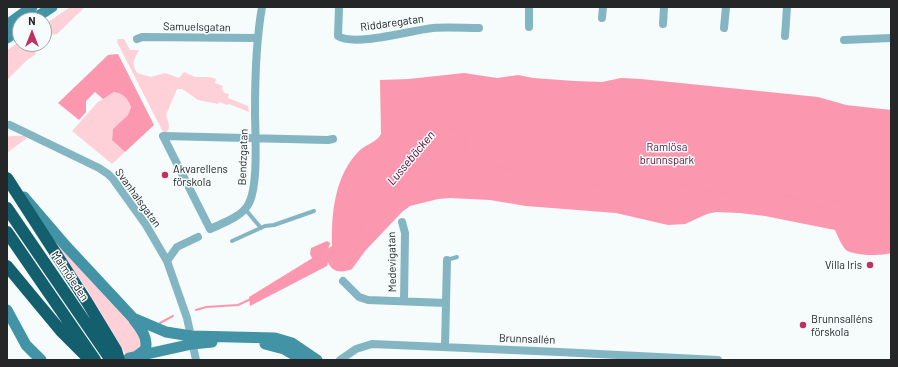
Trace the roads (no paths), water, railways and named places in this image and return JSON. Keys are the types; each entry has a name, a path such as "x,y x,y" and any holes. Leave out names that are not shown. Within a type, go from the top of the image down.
{"highway":[{"path":"7,178 116,350 128,358"},
{"name":"Malmöleden","path":"7,208 111,360"},
{"path":"7,232 95,360"},
{"path":"7,266 61,331 90,360"}],"street":[{"path":"7,25 32,7"},
{"name":"Bendzgatan","path":"245,209 251,199 254,186 257,38 262,7"},
{"name":"Riddaregatan","path":"339,7 338,36 345,39 365,40 435,28 479,28"},
{"path":"529,7 529,27"},
{"path":"602,18 603,7"},
{"path":"663,24 664,7"},
{"path":"724,28 726,7"},
{"path":"785,36 787,7"},
{"name":"Samuelsgatan","path":"137,39 142,37 257,38"},
{"path":"844,40 891,38"},
{"name":"Svanhalsgatan","path":"10,125 36,136 108,174 139,215 167,261 187,318 196,360"},
{"path":"245,209 236,216 210,229 163,136 333,139"},
{"path":"7,174 43,219 133,318 143,332 146,340 145,350 128,358"},
{"name":"Medevigatan","path":"402,222 405,233 404,301"},
{"path":"167,261 178,247 198,237"},
{"path":"445,346 447,260"},
{"name":"Medevigatan","path":"344,281 351,290 363,299 446,303"},
{"path":"7,310 10,321 26,345 41,360"},
{"path":"133,318 166,332 191,340 262,343 284,349 303,360"},
{"path":"128,358 191,340 275,338 292,344 317,360"},
{"name":"Brunnsallén","path":"340,360 356,349 372,344 445,346 718,360"}],"lane":[{"path":"245,209 261,228"},
{"path":"232,241 261,228 314,211"},
{"path":"447,260 457,257"}],"waterway":[{"name":"Lussebäcken","path":"196,310 206,307 238,305 316,269 355,233 404,182 439,135 451,129 465,136 465,149 475,159 528,175 543,166 557,166 581,182 588,185 602,186 634,204 653,193 668,187 688,185 707,191 727,194 751,194 768,189 806,202 817,208 842,200 850,203 872,219 891,218"},
{"name":"Lussebäcken","path":"160,323 173,316"}],"place":[{"name":"Akvarellens förskola","path":"165,175"},
{"name":"Villa Iris","path":"870,265"},
{"name":"Brunnsalléns förskola","path":"803,325"}],"park label":[{"name":"Ramlösa brunnspark","path":"667,153"}]}
